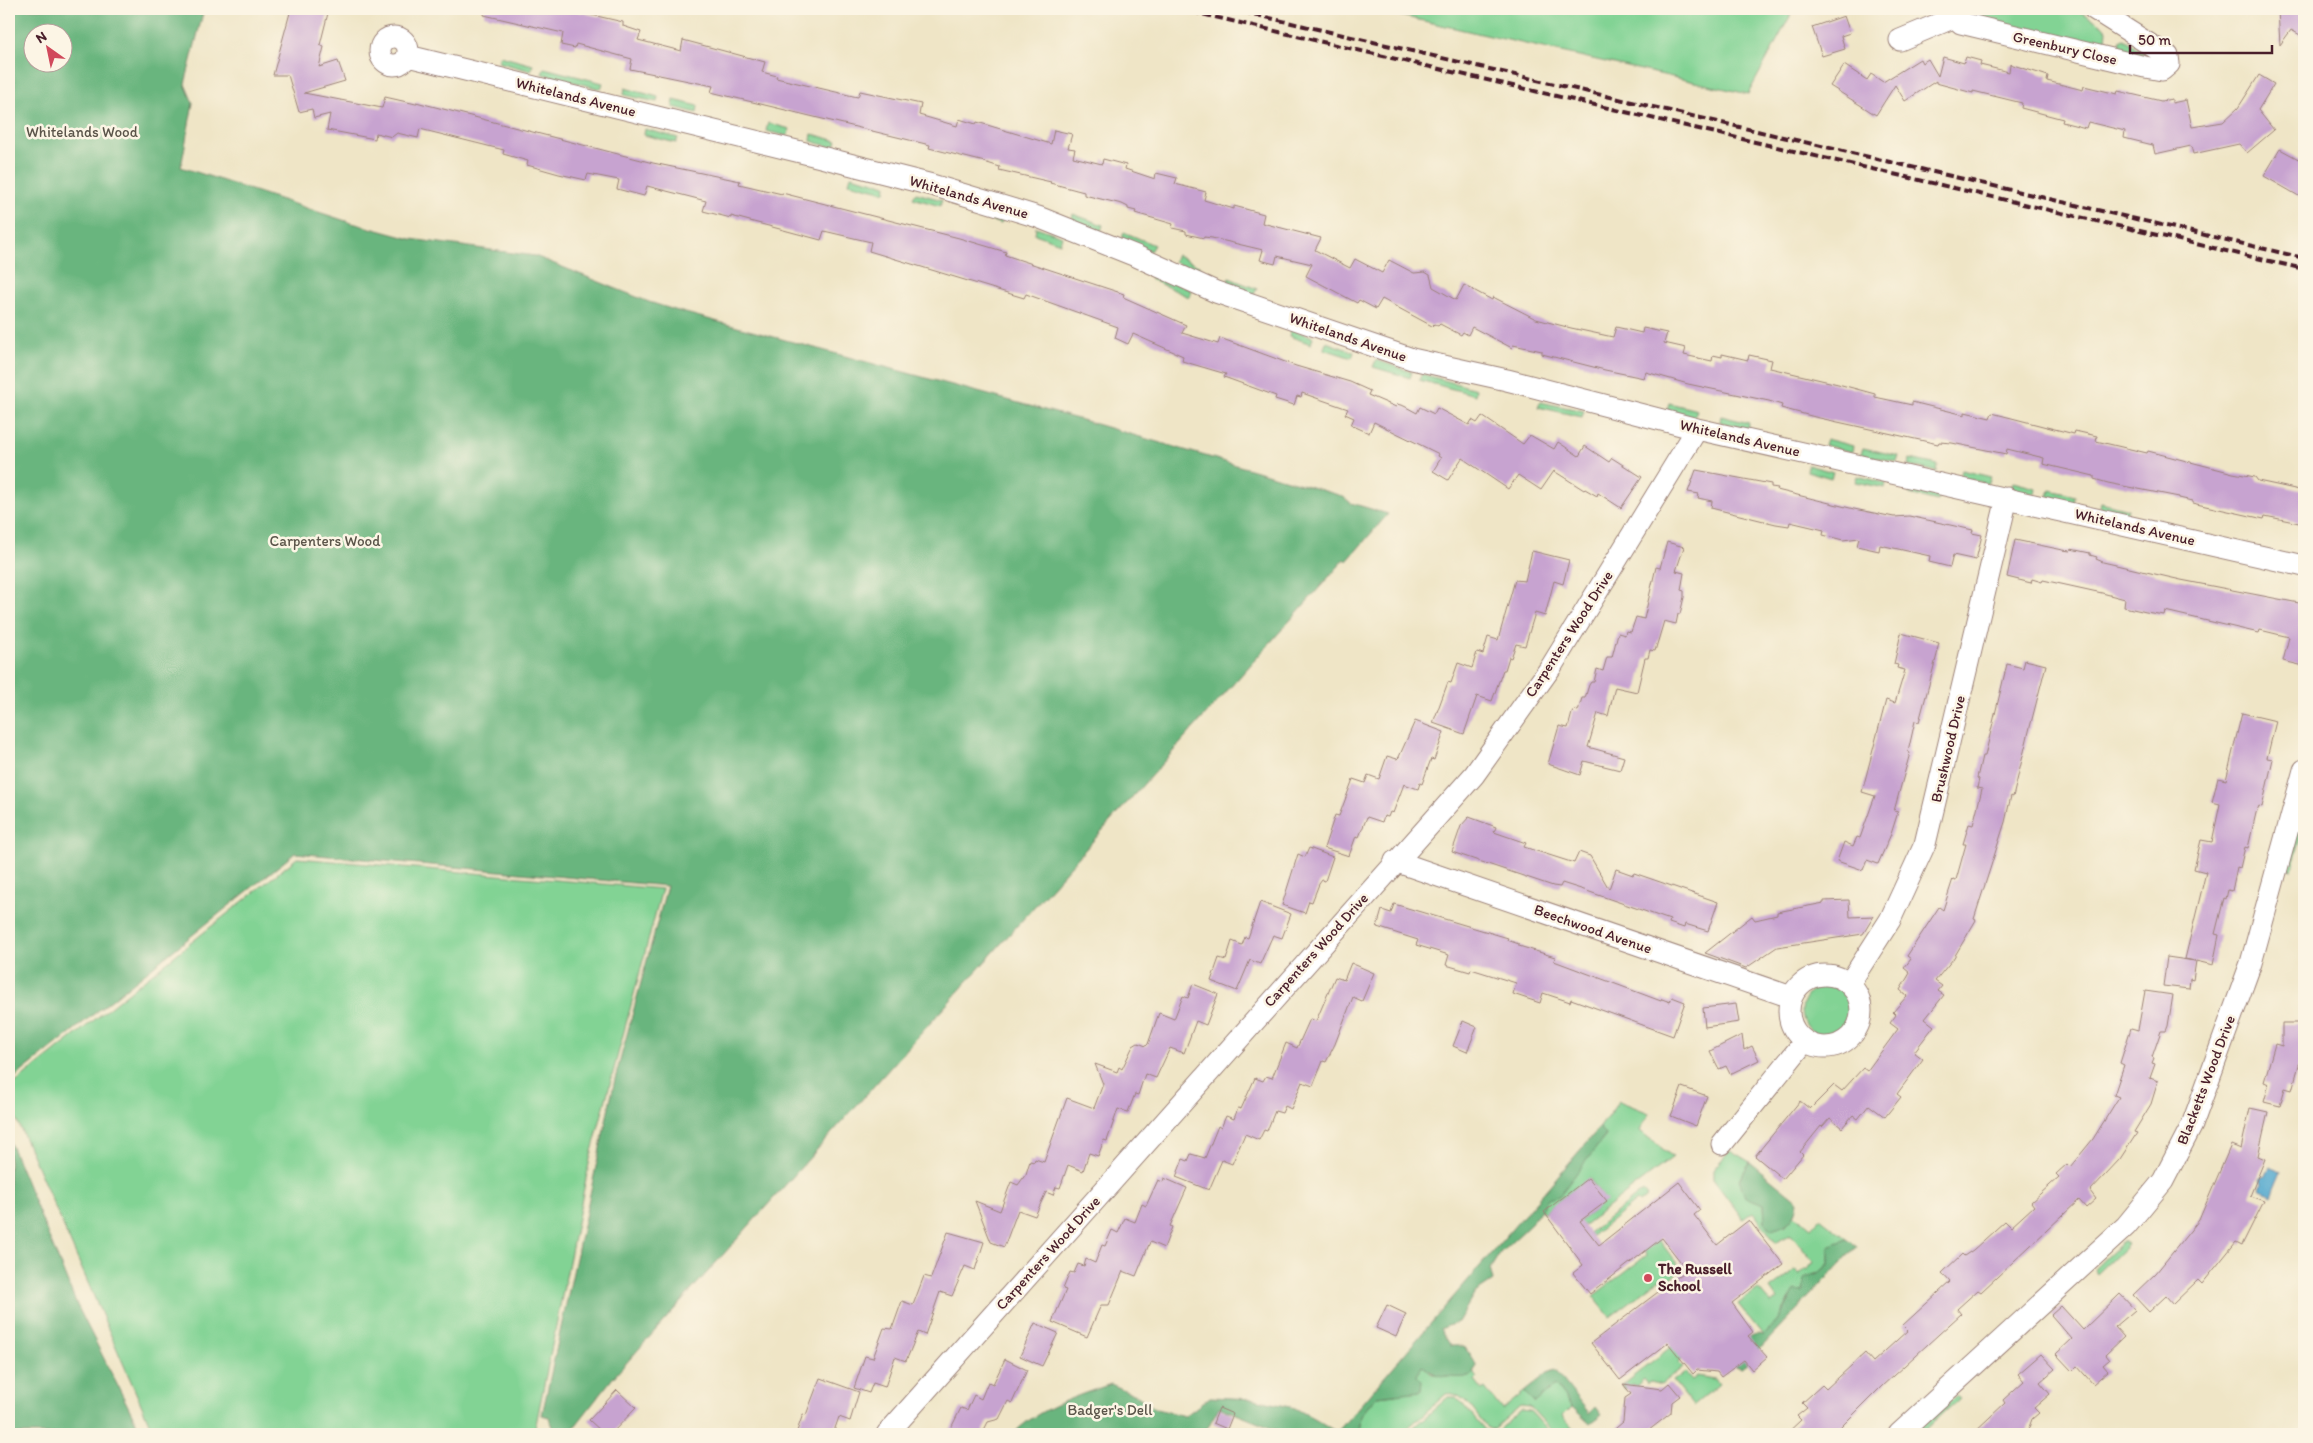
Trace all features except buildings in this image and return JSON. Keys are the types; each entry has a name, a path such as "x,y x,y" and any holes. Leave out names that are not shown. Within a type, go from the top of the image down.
{"street":[{"name":"Greenbury Close","path":"1900,40 1956,13 1961,23 2162,70 2169,64 2168,56 2094,9"},
{"path":"2103,56 2115,40 2117,24"},
{"name":"Whitelands Avenue","path":"408,56 932,185 1038,217 1136,256 1216,292 1412,360 1507,380 1697,429 2304,566"},
{"name":"Carpenters Wood Drive","path":"887,1434 1395,861 1474,775 1551,667 1697,429"},
{"name":"Brushwood Drive","path":"1849,984 1890,920 1925,844 2007,498"},
{"name":"Blacketts Wood Drive","path":"1899,1434 2126,1226 2163,1181 2192,1125 2251,962 2304,770"},
{"name":"Beechwood Avenue","path":"1395,861 1791,997"},
{"path":"1818,976 1840,978 1849,984 1859,999 1861,1016 1857,1028 1850,1037 1840,1044 1829,1047 1817,1046 1806,1041 1792,1025 1790,1015 1791,997 1799,986 1818,976"},
{"path":"1722,1144 1806,1041"}],"green space":[{"name":"Carpenters Wood","path":"9,9 204,9 185,84 193,103 181,167 352,223 411,239 535,256 649,302 678,311 1089,422 1342,496 1351,503 1388,514 1347,561 1345,559 612,1379 569,1434 556,1434 549,1417 542,1415 615,1079 667,886 295,853 9,1082"},
{"path":"1370,9 1794,9 1748,94"},
{"path":"1965,9 2075,9 2103,25 2107,30 2106,40 2095,47 1968,16"},
{"path":"2124,39 2152,58 2118,52 2121,40"},
{"path":"500,56 533,65 531,71 498,62"},
{"path":"544,68 603,83 601,89 542,74"},
{"path":"625,88 658,97 657,102 624,95"},
{"path":"674,100 698,106 697,113 673,107"},
{"path":"768,123 790,129 787,136 766,131"},
{"path":"645,129 678,138 676,143 644,135"},
{"path":"812,134 837,141 834,148 811,141"},
{"path":"851,176 886,185 885,192 849,183"},
{"path":"916,193 942,200 940,206 913,198"},
{"path":"973,208 1004,218 1001,224 970,214"},
{"path":"1073,214 1103,225 1101,231 1072,221"},
{"path":"1036,227 1062,236 1060,243 1035,234"},
{"path":"1124,232 1154,245 1150,251 1122,239"},
{"path":"1177,255 1200,266 1197,272 1174,262"},
{"path":"1153,273 1191,290 1189,297 1150,279"},
{"path":"1229,278 1257,289 1253,295 1227,285"},
{"path":"1291,329 1313,337 1311,344 1289,336"},
{"path":"1326,342 1354,352 1352,358 1324,349"},
{"path":"1376,360 1412,372 1410,378 1373,367"},
{"path":"1422,374 1476,389 1475,395 1419,380"},
{"path":"1540,402 1584,411 1582,417 1538,407"},
{"path":"1669,403 1697,410 1694,417 1667,410"},
{"path":"1721,416 1749,423 1747,429 1720,422"},
{"path":"1826,439 1853,446 1852,452 1824,445"},
{"path":"1863,448 1899,456 1897,462 1861,454"},
{"path":"1910,459 1938,465 1937,472 1908,465"},
{"path":"1808,465 1833,472 1831,478 1807,471"},
{"path":"1962,470 1991,477 1988,484 1960,477"},
{"path":"1857,476 1886,483 1885,488 1855,482"},
{"path":"2013,482 2036,488 2035,494 2011,488"},
{"path":"1910,488 1938,495 1938,501 1909,494"},
{"path":"2050,490 2075,496 2074,503 2048,496"},
{"path":"2101,502 2128,509 2126,515 2103,509 2100,507"},
{"path":"2304,806 2304,828 2292,869 2286,867"},
{"path":"297,858 662,889 590,1159 534,1434 154,1434 9,1102 9,1088"},
{"path":"1822,986 1832,986 1845,993 1852,1006 1852,1016 1845,1029 1832,1036 1822,1036 1813,1032 1806,1025 1802,1016 1802,1006 1806,997 1813,990"},
{"path":"1619,1101 1649,1113 1640,1131 1673,1157 1565,1240 1562,1235 1606,1201 1589,1178 1544,1212 1540,1210 1606,1136 1600,1127"},
{"name":"Badger's Dell","path":"1600,1127 1606,1135 1559,1196 1548,1199 1531,1224 1500,1253 1490,1269 1493,1281 1475,1293 1458,1322 1440,1329 1451,1346 1464,1346 1477,1366 1470,1377 1445,1376 1433,1373 1422,1366 1416,1375 1422,1381 1421,1391 1377,1396 1361,1415 1359,1434 1286,1434 1219,1407 1204,1434 1013,1434 1046,1410 1111,1384 1136,1395 1156,1409 1185,1416 1210,1397 1254,1399 1295,1408 1337,1432"},
{"path":"9,1140 77,1305 142,1434 9,1434"},
{"path":"1730,1150 1750,1162 1739,1180 1764,1204 1765,1222 1785,1226 1795,1215 1811,1228 1820,1218 1847,1239 1829,1246 1829,1264 1820,1272 1814,1273 1803,1292 1790,1298 1777,1322 1763,1335 1738,1304 1758,1289 1771,1304 1777,1299 1770,1289 1795,1270 1799,1275 1814,1262 1790,1234 1776,1243 1753,1212 1743,1219 1713,1179 1713,1170"},
{"path":"1750,1162 1798,1201 1793,1217 1786,1224 1771,1230 1765,1222 1764,1204 1745,1197 1739,1180"},
{"path":"1643,1191 1647,1196 1639,1203 1637,1201 1592,1236 1589,1233"},
{"path":"1656,1236 1682,1270 1664,1284 1660,1279 1610,1317 1593,1296 1647,1255 1642,1247"},
{"path":"1847,1239 1857,1246 1742,1368 1731,1365 1743,1343 1756,1334 1763,1335 1777,1322 1795,1291 1803,1292 1804,1278 1820,1272 1829,1264 1829,1246"},
{"path":"2122,1242 2127,1245 2097,1274 2094,1269"},
{"path":"1681,1339 1683,1358 1679,1363 1683,1367 1661,1385 1651,1382 1648,1384 1644,1379 1636,1386 1632,1384 1625,1389 1622,1385"},
{"path":"1422,1366 1432,1374 1470,1377 1473,1372 1478,1378 1475,1381 1482,1390 1485,1388 1502,1410 1524,1392 1535,1402 1555,1385 1572,1407 1563,1416 1578,1434 1555,1434 1530,1407 1520,1406 1495,1428 1490,1429 1486,1427 1469,1405 1458,1396 1446,1394 1401,1434 1359,1434 1361,1415 1377,1396 1396,1394"},
{"path":"1555,1370 1589,1413 1596,1407 1602,1415 1590,1424 1572,1407 1555,1385 1535,1403 1524,1392 1549,1372"},
{"path":"1685,1372 1692,1380 1697,1376 1715,1379 1719,1384 1693,1406 1673,1381"},
{"path":"1956,1395 1960,1398 1921,1434 1913,1434"},
{"path":"1448,1397 1456,1397 1485,1431 1497,1432 1521,1410 1530,1411 1551,1434 1406,1434"}],"water":[{"path":"2270,1166 2282,1171 2272,1195 2260,1189 2262,1184 2260,1178 2266,1176"}],"railway":[{"path":"1180,9 2304,269"},
{"path":"1231,9 2304,258"}],"place":[{"name":"The Russell School","path":"1648,1278"}],"park label":[{"name":"Whitelands Wood","path":"82,132"}]}
